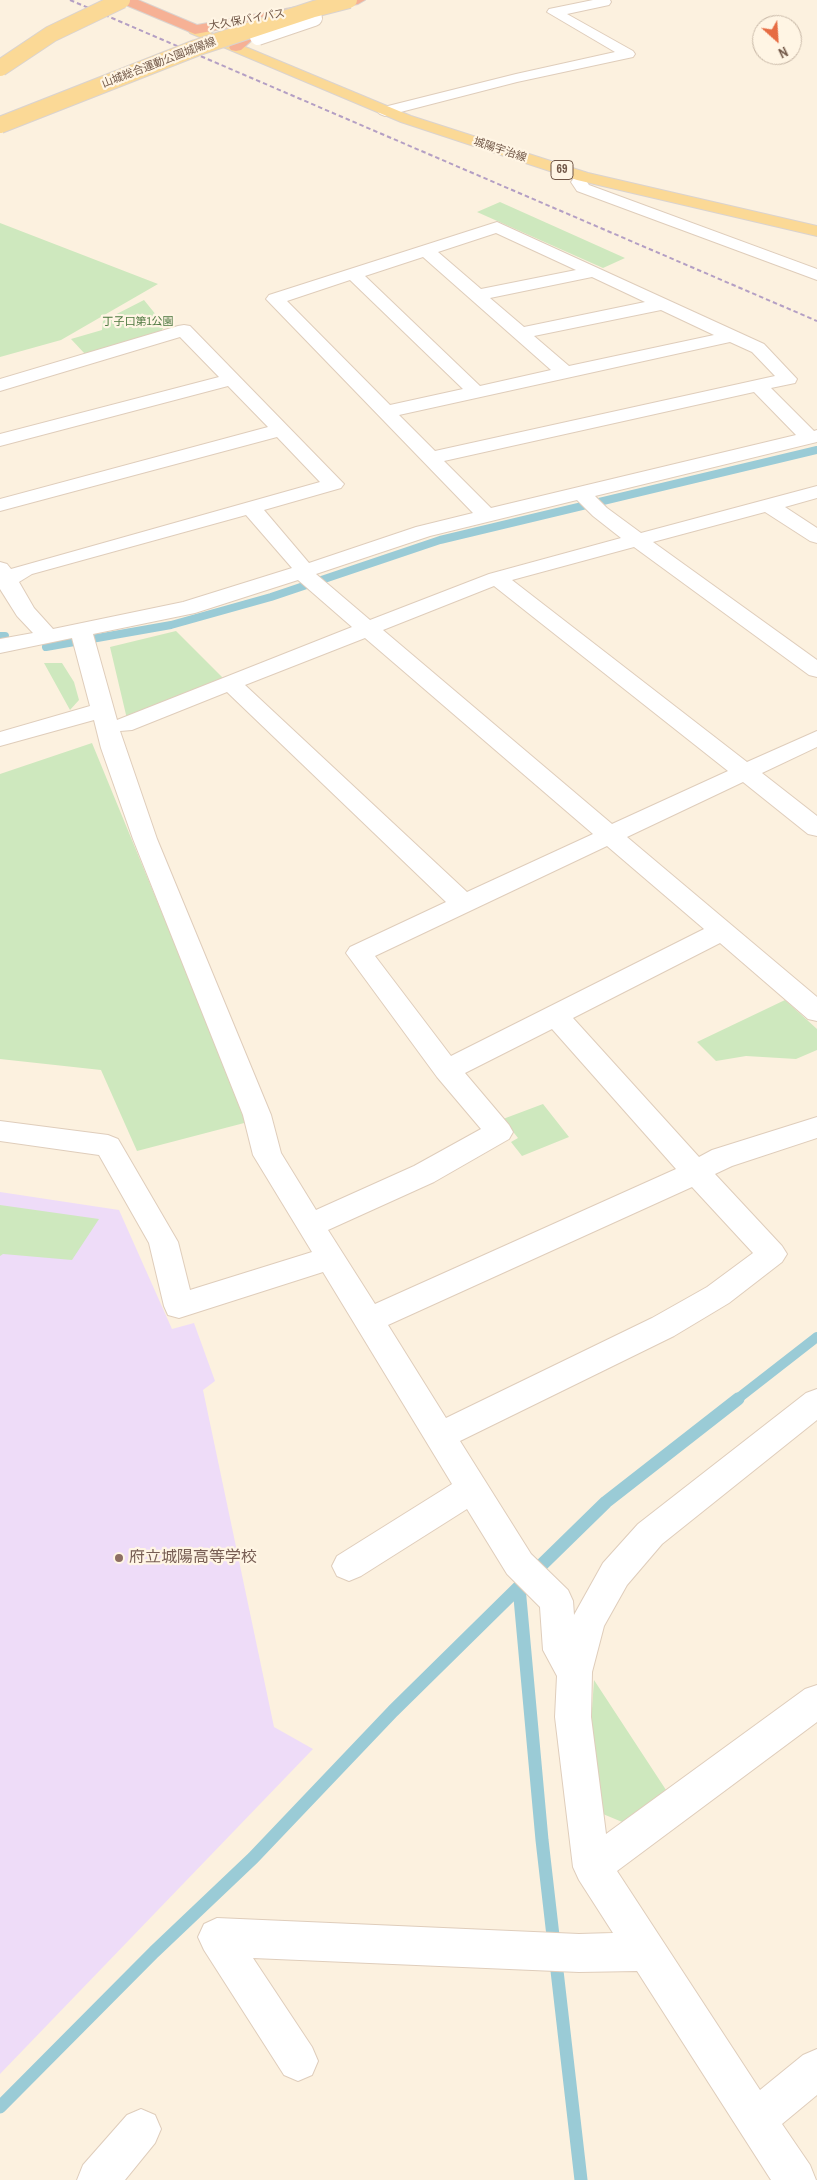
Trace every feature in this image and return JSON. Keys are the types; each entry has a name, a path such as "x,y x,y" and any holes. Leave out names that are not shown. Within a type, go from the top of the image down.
{"highway":[{"path":"124,0 195,30"},
{"path":"237,43 265,28 360,0"},
{"name":"大久保バイパス","path":"195,30 360,0"}],"main road":[{"path":"0,68 51,34 124,0"},
{"name":"山城総合運動公園城陽線","path":"0,125 196,48 314,9 349,0"},
{"name":"城陽宇治線","path":"195,30 237,43 406,120 583,177 817,231"}],"street":[{"path":"385,110 516,78 628,54 554,12 604,2 602,0"},
{"path":"237,43 309,16 314,18 258,37"},
{"path":"583,177 578,182 583,188 817,275"},
{"path":"430,458 788,379 758,348 497,227 275,299 385,412 430,458 487,516"},
{"path":"426,250 565,373"},
{"path":"478,295 593,272"},
{"path":"353,274 476,392"},
{"path":"521,333 663,304"},
{"path":"0,384 184,330 334,484 3,577 26,611 48,635"},
{"path":"385,412 734,336"},
{"path":"0,440 232,379"},
{"path":"758,386 814,437"},
{"path":"0,505 281,430"},
{"path":"0,646 48,635 83,638 187,608 309,577 423,531 487,516 590,502 814,437"},
{"path":"124,725 496,578 817,492"},
{"path":"590,502 637,540 817,670"},
{"path":"768,505 817,537"},
{"path":"250,508 309,577 367,629 817,1012"},
{"path":"496,578 817,828"},
{"path":"83,638 113,748 145,839 257,1115 267,1155 519,1564 556,1601 560,1650 576,1672"},
{"path":"231,684 464,904"},
{"path":"0,739 102,710"},
{"path":"311,1225 424,1174 499,1132 448,1070 359,953 817,738"},
{"path":"448,1070 722,931"},
{"path":"440,1436 663,1327 718,1295 772,1254 672,1147 556,1015"},
{"path":"369,1320 722,1158 817,1127"},
{"path":"0,1131 108,1146 163,1242 179,1306 331,1258"},
{"path":"795,2180 592,1867 573,1718 576,1672 588,1622 615,1574 644,1541 817,1402"},
{"path":"349,1566 473,1488"},
{"path":"592,1867 817,1701"},
{"path":"298,2061 217,1937 579,1953 647,1952"},
{"path":"756,2120 817,2069"},
{"path":"98,2180 141,2129"}],"shaded area":[{"name":"府立城陽高等学校","path":"0,1192 119,1210 172,1329 194,1323 215,1381 203,1390 274,1727 313,1749 0,2074"}],"green space":[{"path":"500,202 625,258 603,268 477,212"},
{"path":"0,223 158,284 61,340 0,357"},
{"name":"丁子口第1公園","path":"144,300 165,326 160,332 85,354 71,339 102,330 103,321"},
{"path":"176,631 225,680 127,719 110,647"},
{"path":"44,663 62,663 74,682 79,700 70,710"},
{"path":"92,743 248,1122 137,1151 101,1070 0,1059 0,774"},
{"path":"785,1000 817,1029 817,1050 796,1059 746,1056 716,1061 697,1042"},
{"path":"543,1104 569,1137 522,1156 511,1142 518,1138 503,1119"},
{"path":"0,1205 99,1219 72,1260 3,1254 0,1256"},
{"path":"594,1680 668,1793 627,1824 603,1814 591,1723"}],"waterway":[{"path":"46,647 171,625 271,597 440,540 817,450"},
{"path":"0,636 5,636"},
{"path":"736,1400 817,1337"},
{"path":"519,1587 606,1502 738,1399"},
{"path":"0,2107 154,1952 253,1858 393,1711 519,1587"},
{"path":"519,1587 542,1840 581,2180"}],"railway":[{"path":"70,0 817,321"}],"place":[{"name":"府立城陽高等学校","path":"119,1558"}]}
